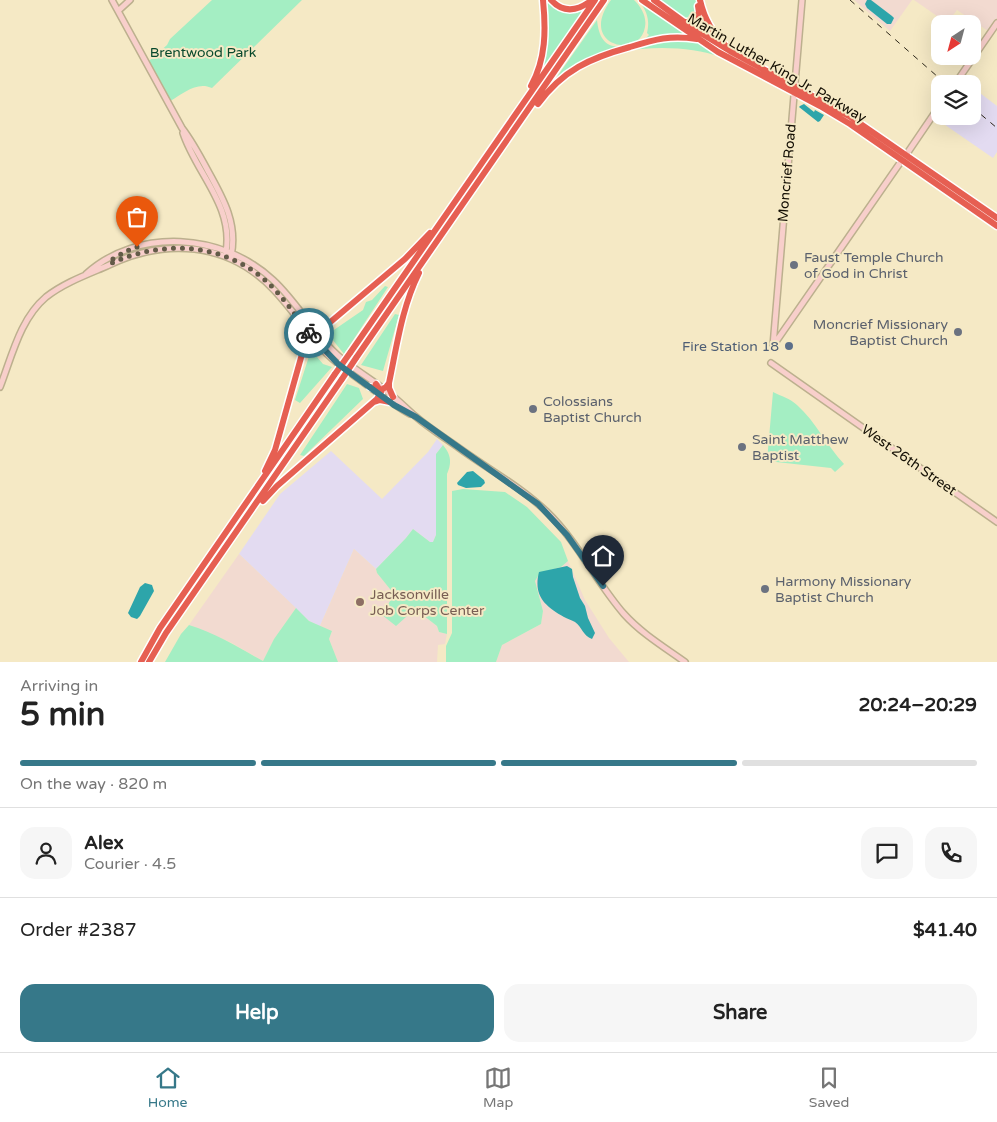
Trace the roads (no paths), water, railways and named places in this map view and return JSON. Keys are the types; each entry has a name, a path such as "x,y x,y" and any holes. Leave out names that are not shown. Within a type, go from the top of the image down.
{"highway":[{"path":"519,110 522,100 536,77 542,58 545,29 543,0"},
{"path":"551,0 562,8 573,10 593,0"},
{"path":"141,662 160,628 519,110 593,0"},
{"path":"149,662 166,633 604,0"},
{"name":"Martin Luther King Jr. Parkway","path":"642,0 683,25 691,27 840,117 997,218"},
{"name":"Martin Luther King Jr. Parkway","path":"654,0 699,39 734,61 794,89"},
{"path":"683,25 696,20 699,12 698,0"},
{"path":"698,0 717,36 728,47 750,62"},
{"path":"691,27 699,21 703,12"},
{"path":"520,122 562,77 591,59 663,38 678,36 699,39"},
{"name":"Martin Luther King Jr. Parkway","path":"904,157 997,226"},
{"path":"304,347 308,340 317,338 328,324 410,255 449,211"},
{"path":"237,533 277,486 373,403 392,399 389,383 407,300 433,248"},
{"path":"250,498 275,450 304,347 307,325 318,326 328,324"},
{"path":"373,403 378,389 389,383"}],"main road":[{"path":"112,0 225,203 232,231 228,255"},
{"path":"118,11 130,0"},
{"name":"Moncrief Road","path":"802,0 773,346 904,157"},
{"path":"961,75 997,23"},
{"path":"904,157 931,118"},
{"path":"0,387 22,328 32,312 49,296 86,274 100,263 124,251 146,244 172,242 203,244 228,255 266,281 317,338 378,389 545,510 567,535 623,613 645,633 685,662"},
{"path":"86,274 136,253 160,248 193,249 228,255"},
{"path":"110,264 111,260 124,251"},
{"name":"West 26th Street","path":"771,363 997,522"}],"water":[{"path":"867,0 871,0 894,18 891,24 887,24 867,8 865,4"},
{"path":"804,104 814,112 815,110 824,115 820,121 818,122 799,107"},
{"path":"473,471 484,480 485,483 481,487 466,488 458,485 457,483 467,472"},
{"path":"567,566 572,569 580,598 595,633 592,639 575,622 551,609 539,594 539,572"},
{"path":"145,583 152,585 154,591 137,619 131,617 128,613 140,587"}],"railway":[{"path":"850,0 936,75"},
{"path":"981,115 997,128"}],"place":[{"name":"Faust Temple Church of God in Christ","path":"794,265"},
{"name":"Moncrief Missionary Baptist Church","path":"958,332"},
{"name":"Fire Station 18","path":"789,346"},
{"name":"Colossians Baptist Church","path":"533,409"},
{"name":"Saint Matthew Baptist","path":"742,447"},
{"name":"Harmony Missionary Baptist Church","path":"765,589"},
{"name":"Jacksonville Job Corps Center","path":"360,602"}],"park label":[{"name":"Brentwood Park","path":"203,52"}]}
